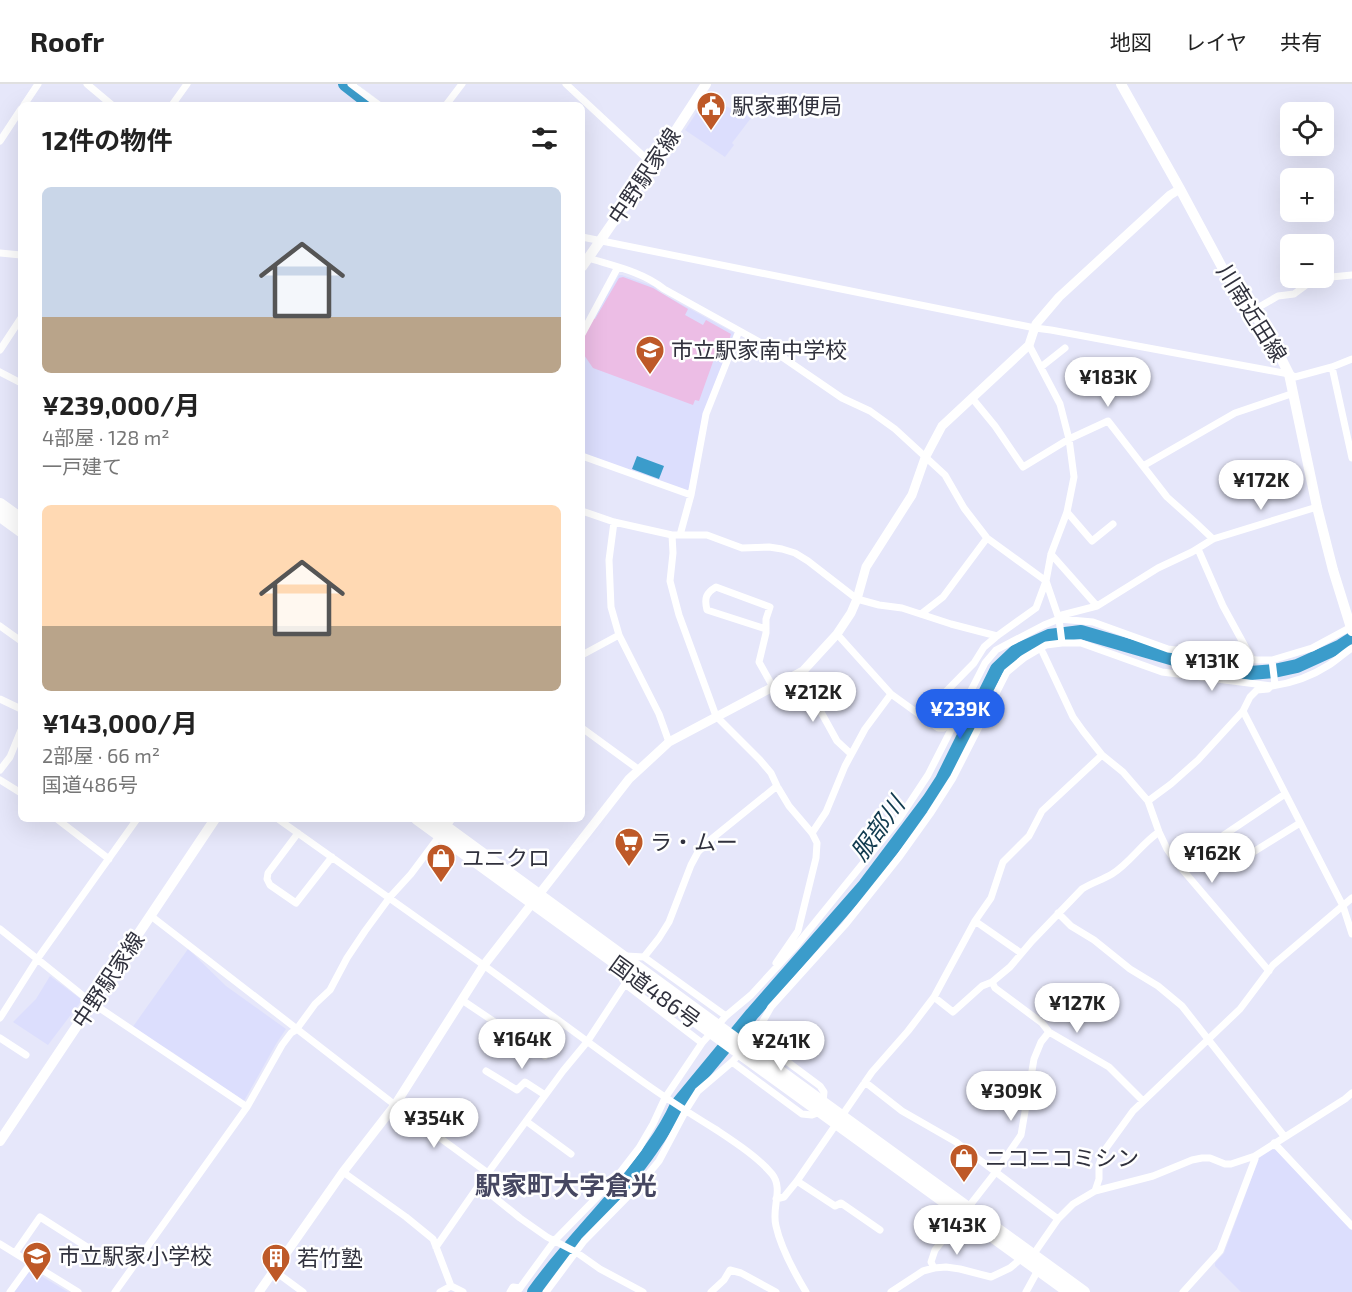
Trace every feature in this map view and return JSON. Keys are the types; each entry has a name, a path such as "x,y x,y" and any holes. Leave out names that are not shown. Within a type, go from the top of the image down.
{"highway":[{"path":"0,504 18,517"},
{"path":"0,516 18,529"},
{"name":"国道486号","path":"428,822 446,827 535,899 1027,1257 1084,1292"},
{"name":"国道486号","path":"1027,1257 1038,1270 1069,1292"}],"main road":[{"name":"中野駅家線","path":"585,263 706,84"},
{"name":"川南近田線","path":"1121,84 1223,269 1270,338 1290,374 1317,507 1333,570 1349,614 1351,629"},
{"name":"中野駅家線","path":"0,1141 213,822"}],"street":[{"path":"26,102 38,84"},
{"path":"87,84 108,102"},
{"path":"174,102 187,84"},
{"path":"351,84 375,102"},
{"path":"448,102 462,84"},
{"path":"566,84 652,164"},
{"path":"0,141 18,114"},
{"path":"259,1292 343,1172 394,1105 484,965 629,779 669,742 803,671 837,634 851,613 866,567 912,495 925,458 942,426 1029,345 1036,324 1059,297 1170,195 1180,189"},
{"path":"585,238 599,243 1035,328 1295,376 1332,367 1352,359"},
{"path":"0,253 18,255"},
{"path":"585,263 618,267 654,281 664,290 764,344 842,398 870,411 895,429 945,475 964,508 987,538 1046,581 1059,621 1062,643"},
{"path":"585,328 618,267"},
{"path":"1252,311 1278,296 1294,294 1309,283 1321,278 1352,274"},
{"path":"0,350 18,323"},
{"path":"739,331 706,414 692,495 676,535 670,581 679,615 716,716 771,773 789,806 812,833 817,843 816,858 798,931 773,968 774,970"},
{"path":"922,716 974,663 984,647 1036,609 1046,581 1051,554 1067,512 1074,477 1069,439 1060,404 1029,345"},
{"path":"1041,367 1065,348"},
{"path":"1332,367 1352,458"},
{"path":"0,372 18,381"},
{"path":"1143,466 1235,413 1294,393"},
{"path":"972,398 995,426 1023,467 1069,439 1108,421 1167,497 1213,539"},
{"path":"585,457 692,495"},
{"path":"1059,621 1062,615 1097,606 1158,568 1198,549 1213,539 1317,507"},
{"path":"585,512 614,522 676,535 707,535 742,548 769,547 795,553 857,599 902,608 997,636"},
{"path":"1067,512 1092,541 1113,524"},
{"path":"614,522 609,560 611,607 619,635 659,714 669,742"},
{"path":"921,614 943,597 987,538"},
{"path":"1198,549 1223,606 1252,659"},
{"path":"1051,554 1097,606"},
{"path":"766,629 707,610 705,602 709,591 716,588 770,607 765,619 766,629 759,662 773,687"},
{"path":"510,1292 513,1287 518,1290 555,1240 622,1170 639,1148 665,1098 702,1043 726,1016 751,995 774,970 899,819 928,775 985,663 996,650 1044,625 1059,621 1093,622 1168,649 1272,661 1312,648 1351,629"},
{"path":"0,626 18,639"},
{"path":"837,634 891,694 938,728 944,728 961,712"},
{"path":"585,653 619,635"},
{"path":"1024,658 1043,653 1062,643"},
{"path":"546,1292 574,1251 641,1183 659,1161 698,1091 732,1062 754,1037 771,1007 845,925 900,856 930,814 970,745 1007,672 1024,658 1046,645 1081,643 1162,672 1288,684 1314,674 1352,648"},
{"path":"1043,653 1073,717 1101,755 1123,772 1148,801 1159,832 1176,862 1269,971"},
{"path":"1272,661 1274,684"},
{"path":"803,671 816,703 837,741 851,754"},
{"path":"1148,801 1198,760 1243,711 1250,697 1257,690 1274,684"},
{"path":"812,833 826,812 845,766 865,729 891,694"},
{"path":"0,699 18,708"},
{"path":"1243,711 1343,906 1352,934"},
{"path":"585,730 638,770"},
{"path":"0,771 10,757 18,737"},
{"path":"776,1199 784,1197 797,1181 872,1072 934,997 975,921 991,898 1003,862 1029,836 1042,811 1101,755"},
{"path":"0,780 18,791"},
{"path":"644,957 669,922 698,852 777,786"},
{"path":"1285,794 1224,835 1242,859 1300,823"},
{"path":"61,822 109,859"},
{"path":"0,1018 38,958 135,822"},
{"path":"282,822 390,897 665,1098 731,1140 772,1173 778,1193 774,1208 775,1225 798,1280 806,1292"},
{"path":"115,1292 247,1107 282,1045 315,1004 330,990 365,931 446,827"},
{"path":"934,997 953,1012 982,986 992,982 1010,967 1082,889 1112,874 1159,832"},
{"path":"298,833 268,873 267,879 270,885 296,903 332,857"},
{"path":"1095,1191 1099,1179 1099,1165 1104,1152 1133,1111 1240,1009 1273,965 1352,898"},
{"path":"1058,913 1071,926 1094,940 1130,969 1158,986 1182,1006 1284,1136"},
{"path":"151,916 394,1105 488,1173"},
{"path":"975,921 1022,953"},
{"path":"0,929 92,1004 247,1107"},
{"path":"702,1043 625,984 619,960 644,957 726,1016"},
{"path":"992,982 995,988 1042,1023 1049,1032 1109,1066 1143,1101"},
{"path":"436,1246 545,1095 587,1042 625,984"},
{"path":"462,1000 545,1056"},
{"path":"934,1268 931,1262 935,1250 995,1173 1021,1135 1034,1059 1041,1042 1049,1032"},
{"path":"732,1062 802,1114 812,1115 822,1107 824,1092 820,1086 754,1037"},
{"path":"0,1038 26,1055"},
{"path":"486,1071 517,1090 525,1082 545,1095"},
{"path":"866,1082 902,1111 956,1142 1058,1219"},
{"path":"891,1292 923,1271 934,1268 960,1269 991,1277 1027,1257 1073,1204 1095,1191 1153,1176 1192,1160 1210,1158 1231,1164 1255,1156 1352,1093"},
{"path":"526,1121 571,1154"},
{"path":"1274,1143 1352,1226"},
{"path":"1183,1292 1220,1251 1255,1156"},
{"path":"343,1172 433,1239 450,1286 463,1292"},
{"path":"797,1181 835,1206 841,1203 880,1230"},
{"path":"479,1185 547,1237 643,1292"},
{"path":"15,1253 39,1217 87,1246"},
{"path":"0,1244 78,1292"},
{"path":"10,1292 32,1263"},
{"path":"273,1270 303,1292"},
{"path":"711,1292 724,1280 730,1270 741,1273 776,1292"},
{"path":"1026,1292 1038,1270"},
{"path":"440,1292 450,1286"}],"shaded area":[{"path":"707,97 751,118 732,143 734,145 725,157 685,130"},
{"name":"市立駅家南中学校","path":"619,275 622,275 653,286 661,293 734,333 703,416 687,492 585,454 585,332"},
{"path":"623,277 653,288 688,309 685,315 703,325 706,320 731,334 727,347 719,345 699,401 695,400 693,405 593,368 585,356 585,331 591,318 595,319 619,278"},
{"path":"188,949 226,986 286,1029 244,1101 132,1028"},
{"path":"50,976 82,1000 48,1045 13,1022 36,999"},
{"path":"1271,1149 1276,1150 1352,1228 1352,1292 1241,1292 1215,1266 1224,1253 1259,1158"},
{"name":"市立駅家小学校","path":"33,1271 68,1292 14,1292 29,1272"}],"water":[{"path":"637,456 664,466 659,479 632,469"}],"waterway":[{"path":"345,84 368,102"},
{"name":"服部川","path":"534,1292 637,1168 662,1133 677,1105 752,1014 865,885 929,800 942,780 997,669 1016,651 1049,636 1081,632 1181,661 1250,673 1297,666 1352,639"}],"place":[{"name":"駅家郵便局","path":"711,132"},
{"name":"市立駅家南中学校","path":"650,376"},
{"name":"ラ・ムー","path":"629,868"},
{"name":"ユニクロ","path":"441,884"},
{"name":"ニコニコミシン","path":"964,1184"},
{"name":"市立駅家小学校","path":"37,1282"},
{"name":"若竹塾","path":"276,1284"}],"district":[{"name":"駅家町大字倉光","path":"566,1186"}]}
